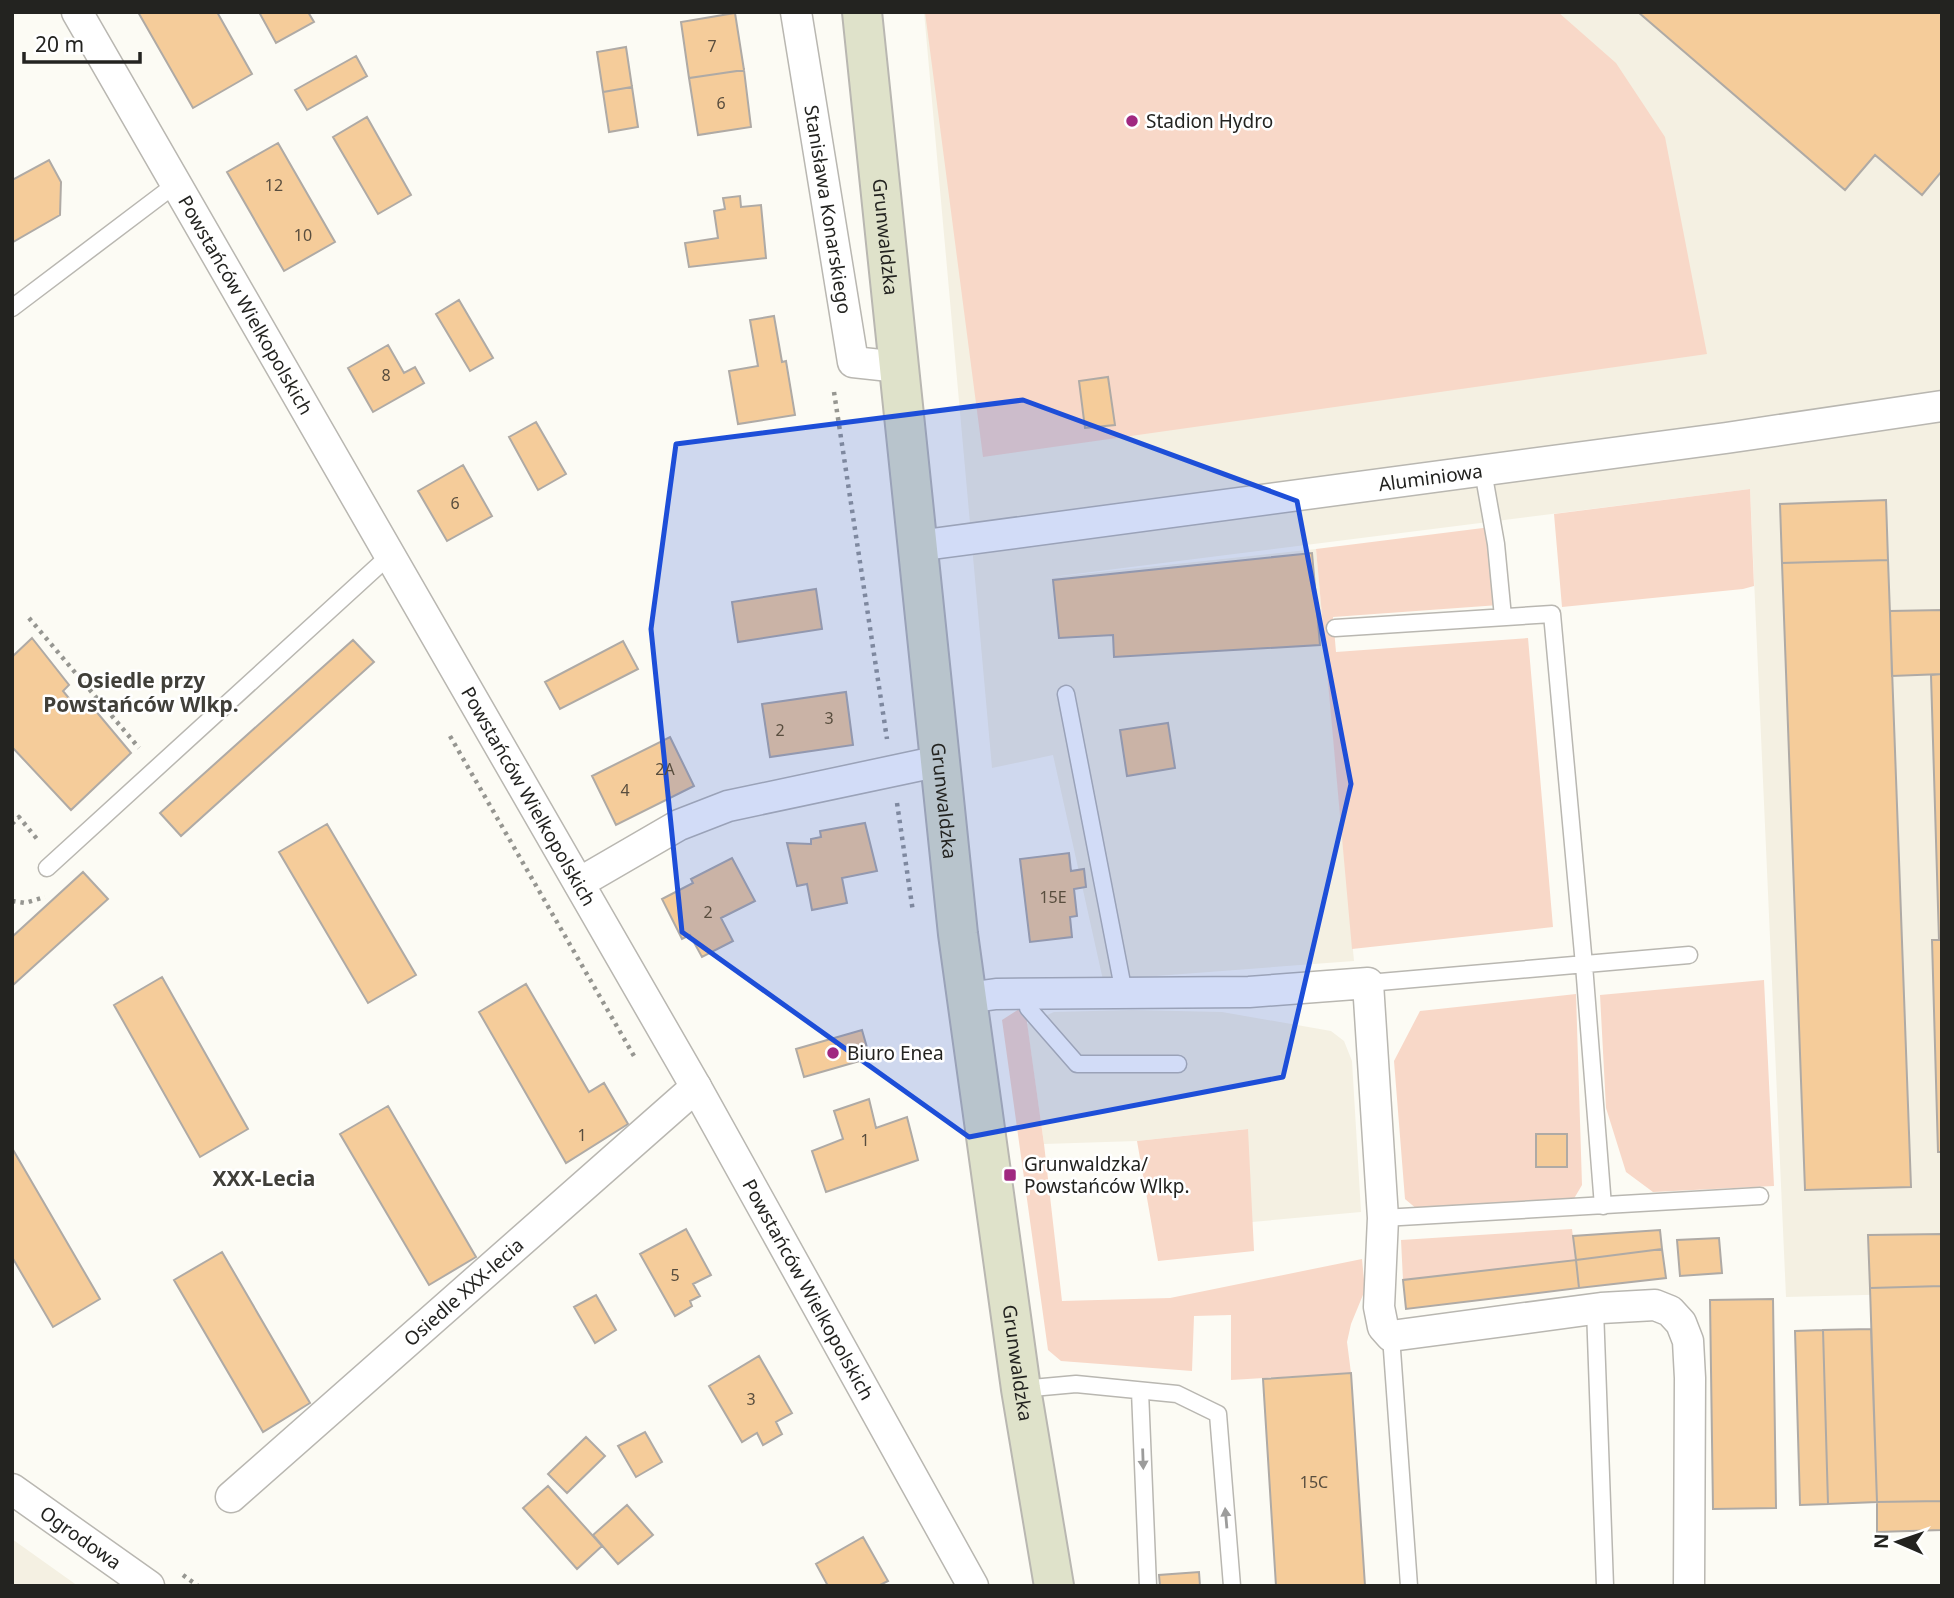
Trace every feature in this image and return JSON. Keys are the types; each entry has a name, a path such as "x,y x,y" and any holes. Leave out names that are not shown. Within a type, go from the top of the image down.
{"main road":[{"name":"Grunwaldzka","path":"862,12 967,998 1021,1389 1054,1586"}],"street":[{"name":"Powstańców Wielkopolskich","path":"77,12 696,1087 973,1586"},
{"name":"Stanisława Konarskiego","path":"796,12 853,362 899,367"},
{"name":"Aluminiowa","path":"917,545 1483,471 1942,406"},
{"path":"579,883 678,825 728,806 940,761"},
{"path":"967,998 1028,994 1249,992 1368,983 1383,1218 1379,1307 1383,1327 1391,1336 1595,1309 1655,1305 1670,1311 1681,1323 1688,1341 1689,1586"},
{"name":"Osiedle XXX-lecia","path":"231,1497 696,1087"},
{"name":"Ogrodowa","path":"12,1489 149,1586"}],"lane":[{"path":"12,308 176,184"},
{"path":"1483,471 1496,544 1503,617"},
{"path":"51,865 390,555"},
{"path":"1335,628 1552,614 1603,1206"},
{"path":"1066,694 1124,993"},
{"path":"1368,983 1689,955"},
{"path":"1028,994 1028,1008 1077,1065 1178,1065"},
{"path":"1383,1218 1760,1196"},
{"path":"1595,1309 1605,1586"},
{"path":"1391,1336 1409,1586"},
{"path":"1021,1389 1076,1384 1177,1394 1218,1414 1231,1586"},
{"path":"1140,1391 1148,1586"}],"path":[{"path":"29,618 157,768"},
{"path":"12,824 19,817 51,865"}],"highlighted area":[{"path":"1023,400 1297,501 1351,784 1283,1077 969,1137 682,932 651,629 676,444"}],"shaded area":[{"path":"924,12 1942,12 1942,1293 1786,1297 1750,489 1044,578 1316,549 1354,961 1103,980 1053,755 992,768"},
{"path":"925,12 1558,12 1616,63 1665,137 1707,354 983,457"},
{"path":"1750,489 1754,586 1562,607 1554,514"},
{"path":"1491,527 1499,605 1333,617 1336,652 1528,638 1553,927 1352,949 1316,549"},
{"path":"1764,980 1774,1186 1653,1192 1626,1172 1606,1108 1600,995"},
{"path":"1576,994 1582,1185 1572,1202 1418,1210 1405,1199 1394,1061 1420,1011"},
{"path":"1019,1009 1026,1015 1062,1301 1170,1298 1362,1259 1365,1290 1351,1324 1347,1342 1351,1373 1231,1380 1231,1315 1194,1316 1192,1371 1061,1361 1048,1350 1002,1020"},
{"path":"1054,1012 1222,1012 1331,1031 1344,1041 1352,1061 1361,1212 1252,1222 1247,1129 1137,1141 1044,1144 1027,1024"},
{"path":"1248,1129 1254,1251 1158,1261 1137,1141"},
{"path":"1572,1229 1576,1260 1403,1280 1401,1240"},
{"path":"12,1539 78,1586 12,1586"}],"building":[{"path":"138,12 217,12 252,74 193,108"},
{"path":"259,12 308,12 314,22 276,43"},
{"path":"1638,12 1942,12 1942,171 1922,195 1875,155 1845,190"},
{"path":"735,13 744,70 689,78 681,22"},
{"path":"626,47 632,87 603,92 597,52"},
{"path":"356,56 367,76 307,110 295,90"},
{"path":"744,70 751,127 698,135 689,78"},
{"path":"632,87 638,127 609,132 603,92"},
{"path":"367,117 411,195 378,214 333,137"},
{"path":"278,143 335,242 284,271 227,172"},
{"path":"49,160 61,182 60,215 13,242 12,180"},
{"path":"740,196 741,207 761,205 766,258 689,267 685,243 718,238 714,211 725,209 723,198"},
{"path":"459,300 493,358 470,371 436,314"},
{"path":"774,316 782,362 786,361 795,415 738,424 729,371 758,366 750,320"},
{"path":"388,345 404,373 415,367 424,383 373,412 348,368"},
{"path":"1108,377 1115,425 1085,428 1079,381"},
{"path":"536,422 566,474 538,490 509,437"},
{"path":"463,465 492,516 447,541 418,491"},
{"path":"1886,500 1888,560 1782,563 1780,504"},
{"path":"1312,553 1320,645 1114,657 1113,635 1059,638 1053,580"},
{"path":"1888,560 1911,1187 1805,1190 1782,563"},
{"path":"816,589 822,629 738,642 732,602"},
{"path":"1942,610 1942,674 1892,676 1890,611"},
{"path":"32,638 69,685 63,691 81,713 90,704 131,753 71,810 12,747 12,657"},
{"path":"353,640 374,662 181,836 160,813"},
{"path":"623,641 638,669 560,709 545,682"},
{"path":"1942,674 1942,940 1939,940 1931,675"},
{"path":"846,692 853,745 770,757 762,704"},
{"path":"1168,723 1175,768 1127,776 1120,730"},
{"path":"670,737 694,786 616,825 592,776"},
{"path":"865,823 877,871 842,878 847,903 812,910 807,884 797,886 787,843 811,844 811,839 821,837 820,831"},
{"path":"327,824 416,975 368,1003 279,852"},
{"path":"1069,853 1071,871 1084,869 1086,887 1074,889 1077,916 1070,917 1072,937 1030,942 1020,859"},
{"path":"732,858 755,901 721,918 733,941 702,957 690,935 682,939 662,899 693,883 691,879"},
{"path":"83,872 108,899 12,986 12,937"},
{"path":"1932,940 1942,940 1942,1152 1938,1152"},
{"path":"162,977 248,1129 200,1157 114,1005"},
{"path":"526,984 589,1092 604,1083 628,1124 566,1163 479,1012"},
{"name":"Biuro Enea","path":"862,1030 870,1058 804,1077 796,1049"},
{"path":"869,1099 876,1128 907,1117 918,1160 826,1192 812,1151 843,1139 834,1111"},
{"path":"388,1106 476,1257 429,1285 340,1134"},
{"path":"1536,1134 1567,1134 1567,1167 1536,1167"},
{"path":"12,1148 100,1299 53,1327 12,1257"},
{"path":"686,1229 711,1275 693,1284 700,1296 690,1301 692,1306 675,1316 640,1254"},
{"path":"1660,1230 1662,1249 1576,1260 1573,1236"},
{"path":"1942,1234 1942,1286 1870,1288 1868,1235"},
{"path":"1719,1238 1722,1273 1680,1276 1677,1240"},
{"path":"1662,1249 1666,1278 1579,1288 1576,1260"},
{"path":"222,1252 310,1403 263,1432 174,1280"},
{"path":"1576,1260 1579,1288 1406,1309 1403,1280"},
{"path":"1942,1286 1942,1501 1877,1502 1870,1288"},
{"path":"596,1295 616,1330 595,1343 574,1307"},
{"path":"1773,1299 1776,1508 1713,1509 1710,1300"},
{"path":"1871,1329 1877,1502 1828,1504 1823,1330"},
{"path":"1823,1330 1828,1504 1800,1505 1795,1331"},
{"path":"759,1356 792,1413 776,1422 782,1434 763,1445 757,1433 742,1442 709,1386"},
{"path":"1351,1373 1365,1586 1276,1586 1263,1379"},
{"path":"645,1432 662,1462 636,1477 618,1446"},
{"path":"586,1437 605,1456 567,1493 548,1474"},
{"path":"548,1486 602,1546 577,1569 523,1508"},
{"path":"1942,1501 1942,1530 1877,1532 1877,1502"},
{"path":"627,1505 653,1535 618,1564 593,1535"},
{"path":"863,1537 888,1581 878,1586 828,1586 816,1564"},
{"path":"1199,1572 1200,1586 1160,1586 1159,1575"}],"place":[{"name":"Stadion Hydro","path":"1132,121"},
{"name":"Biuro Enea","path":"833,1053"},
{"name":"Grunwaldzka/ Powstańców Wlkp.","path":"1010,1175"}],"district":[{"name":"Osiedle przy Powstańców Wlkp.","path":"141,693"},
{"name":"XXX-Lecia","path":"264,1179"}]}
